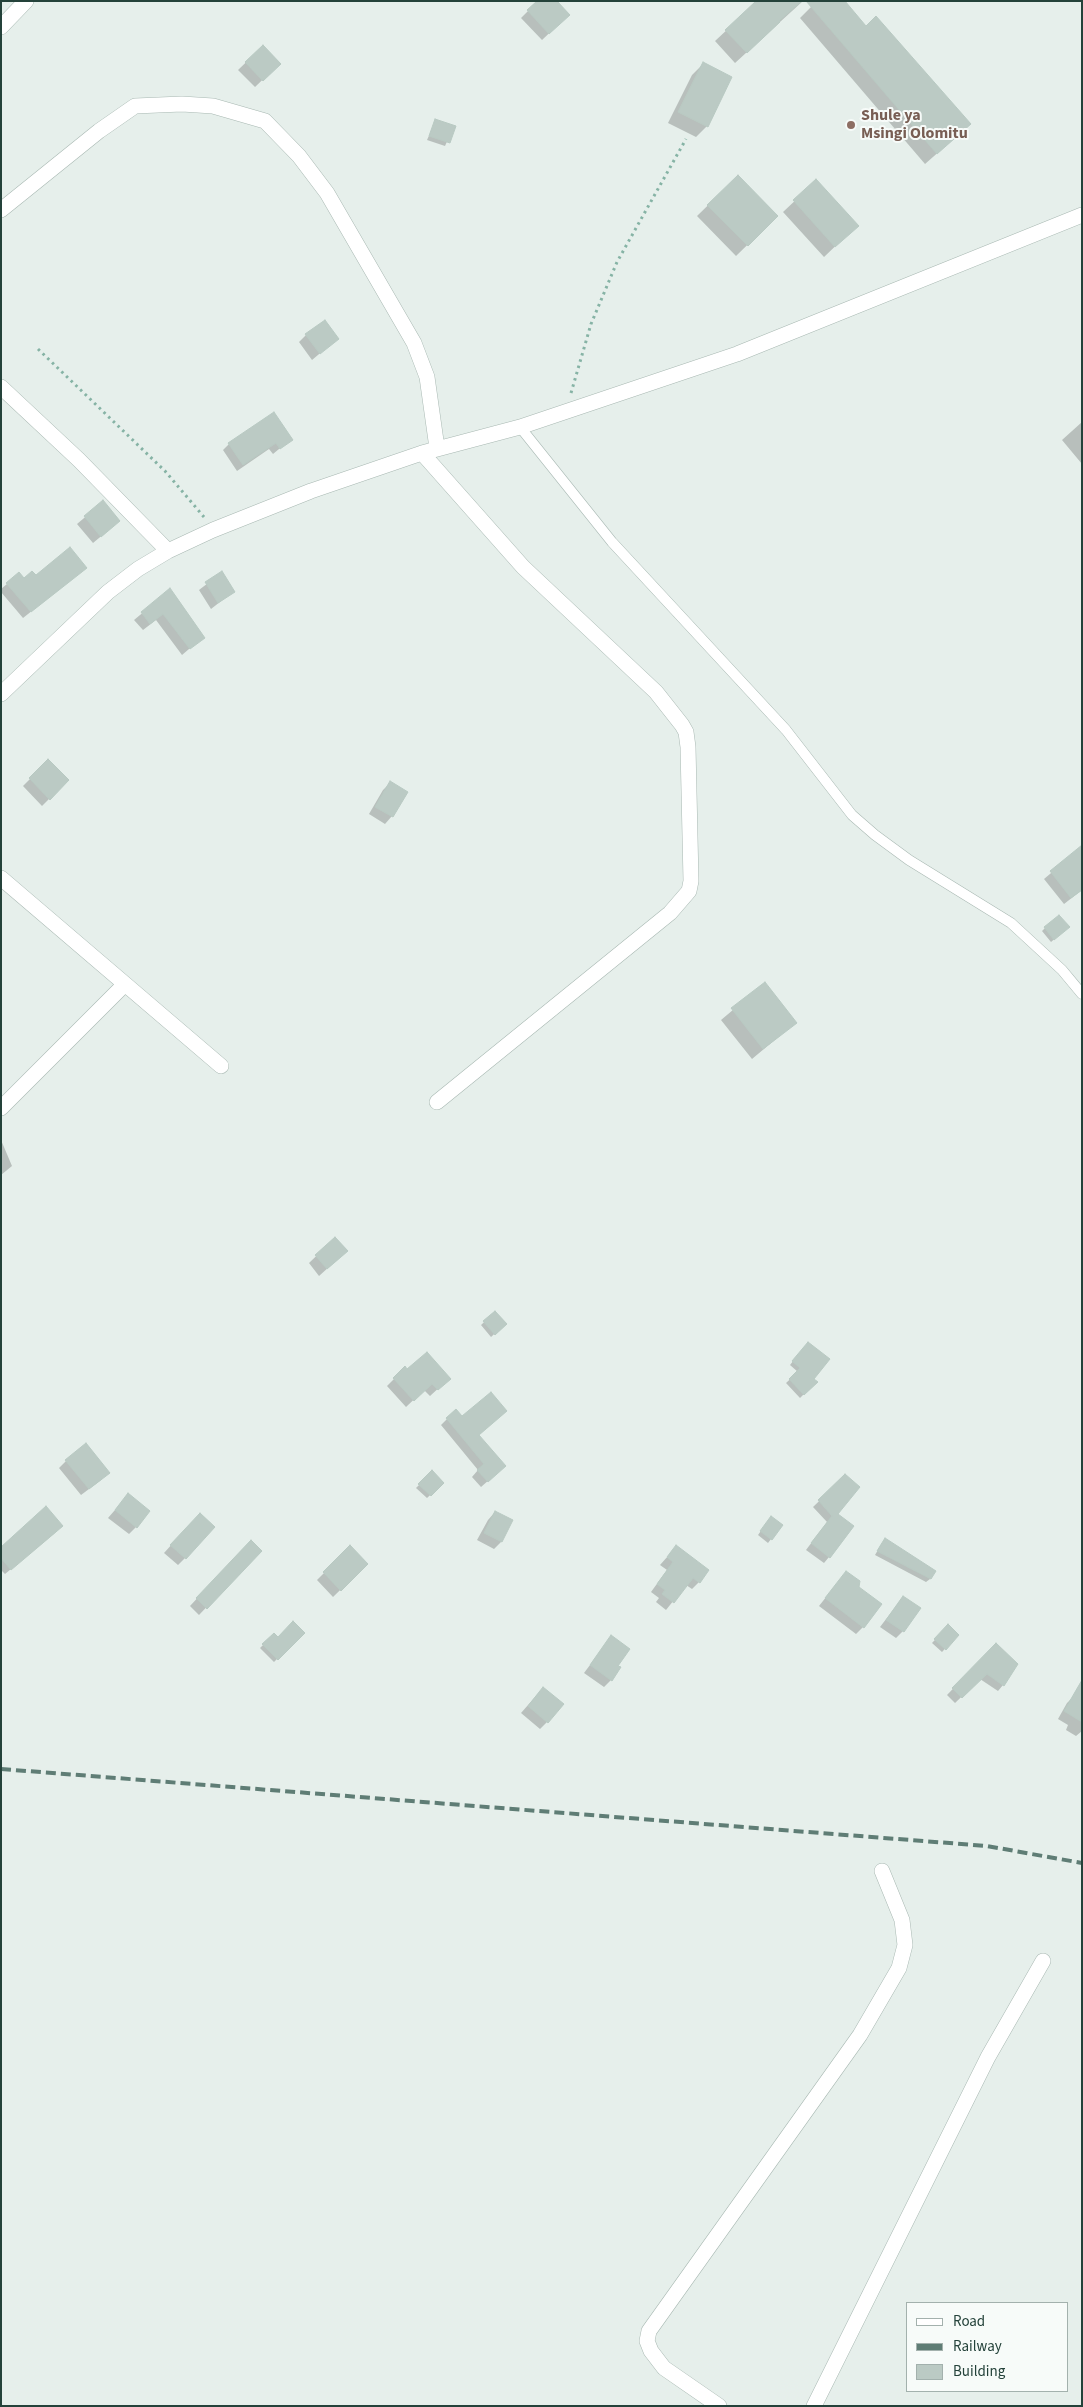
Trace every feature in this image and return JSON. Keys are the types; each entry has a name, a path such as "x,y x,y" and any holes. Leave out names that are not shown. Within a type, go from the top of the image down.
{"street":[{"path":"1,27 26,1"},
{"path":"1,210 99,132 135,106 182,104 213,106 264,120 299,156 327,193 414,343 427,377 430,451 523,567 656,692 686,732 691,874 689,891 670,912 437,1102"},
{"path":"1,694 108,592 138,569 168,551 213,530 311,492 430,451 520,427 737,354 1082,214"},
{"path":"1,387 79,460 168,551"},
{"path":"1,878 221,1066"},
{"path":"1,1108 124,985"},
{"path":"719,2406 664,2368 651,2352 647,2341 649,2331 860,2035 899,1968 904,1945 902,1920 882,1871"},
{"path":"814,2406 988,2057 1042,1961"}],"lane":[{"path":"520,427 612,542 786,730 852,815 909,860 1011,923 1062,970 1082,994"}],"path":[{"path":"566,411 591,324 617,262 686,139"},
{"path":"38,349 165,471 193,502 213,530"}],"building":[{"path":"537,1 557,1 570,15 549,34 527,10"},
{"path":"756,1 802,1 747,53 725,30"},
{"path":"806,1 845,1 866,26 876,16 971,124 937,154"},
{"path":"263,45 281,64 263,81 245,62"},
{"path":"703,62 732,77 708,127 678,112"},
{"path":"435,119 456,126 450,143 429,136"},
{"path":"738,175 778,216 748,246 707,205"},
{"path":"816,179 859,226 835,247 793,200"},
{"path":"325,320 339,339 320,354 305,334"},
{"path":"274,412 293,440 280,449 276,443 243,465 228,443"},
{"path":"103,500 120,521 101,537 84,516"},
{"path":"70,547 87,568 31,612 6,583 19,572 24,578 32,571 36,575"},
{"path":"222,571 235,592 218,603 205,582"},
{"path":"170,588 205,638 190,649 163,614 150,624 141,612"},
{"path":"48,759 69,780 50,800 29,778"},
{"path":"390,781 408,792 393,817 375,807"},
{"path":"1082,845 1082,890 1071,898 1050,871"},
{"path":"1059,915 1070,927 1054,940 1044,927"},
{"path":"765,982 797,1023 763,1049 731,1008"},
{"path":"335,1237 348,1251 327,1269 315,1255"},
{"path":"495,1311 507,1324 495,1335 483,1321"},
{"path":"808,1342 830,1359 814,1379 818,1382 804,1395 789,1379 800,1368 792,1361"},
{"path":"427,1352 451,1379 438,1390 432,1384 414,1401 393,1378 405,1366 407,1369"},
{"path":"491,1392 507,1411 479,1435 506,1466 488,1482 477,1470 484,1464 446,1418 456,1409 462,1416"},
{"path":"86,1443 110,1473 89,1489 65,1460"},
{"path":"432,1470 444,1483 431,1496 418,1484"},
{"path":"845,1474 860,1487 838,1514 854,1526 830,1558 811,1543 832,1516 818,1500"},
{"path":"128,1493 150,1511 137,1528 115,1510"},
{"path":"46,1506 63,1526 11,1570 1,1558 1,1547"},
{"path":"495,1511 513,1520 502,1542 484,1533"},
{"path":"200,1513 215,1527 186,1559 170,1545"},
{"path":"771,1516 783,1525 772,1540 760,1531"},
{"path":"885,1538 936,1571 931,1579 877,1551"},
{"path":"251,1540 262,1551 207,1609 196,1598"},
{"path":"350,1545 368,1564 341,1591 323,1572"},
{"path":"676,1545 709,1570 700,1583 693,1578 674,1603 662,1594 665,1590 657,1584 673,1562 667,1557"},
{"path":"846,1571 860,1581 859,1587 882,1604 864,1628 825,1598"},
{"path":"903,1596 921,1608 904,1632 886,1620"},
{"path":"293,1621 305,1633 278,1660 262,1644 274,1633 278,1637"},
{"path":"948,1624 959,1635 946,1650 934,1639"},
{"path":"611,1635 630,1649 618,1666 621,1667 612,1681 590,1665"},
{"path":"996,1643 1018,1664 1004,1686 987,1674 962,1698 952,1688"},
{"path":"1082,1680 1082,1722 1064,1711"},
{"path":"543,1687 564,1704 548,1723 528,1706"}],"railway":[{"path":"1,1769 987,1846 1082,1863"}],"place":[{"name":"Shule ya Msingi Olomitu","path":"851,125"}]}
